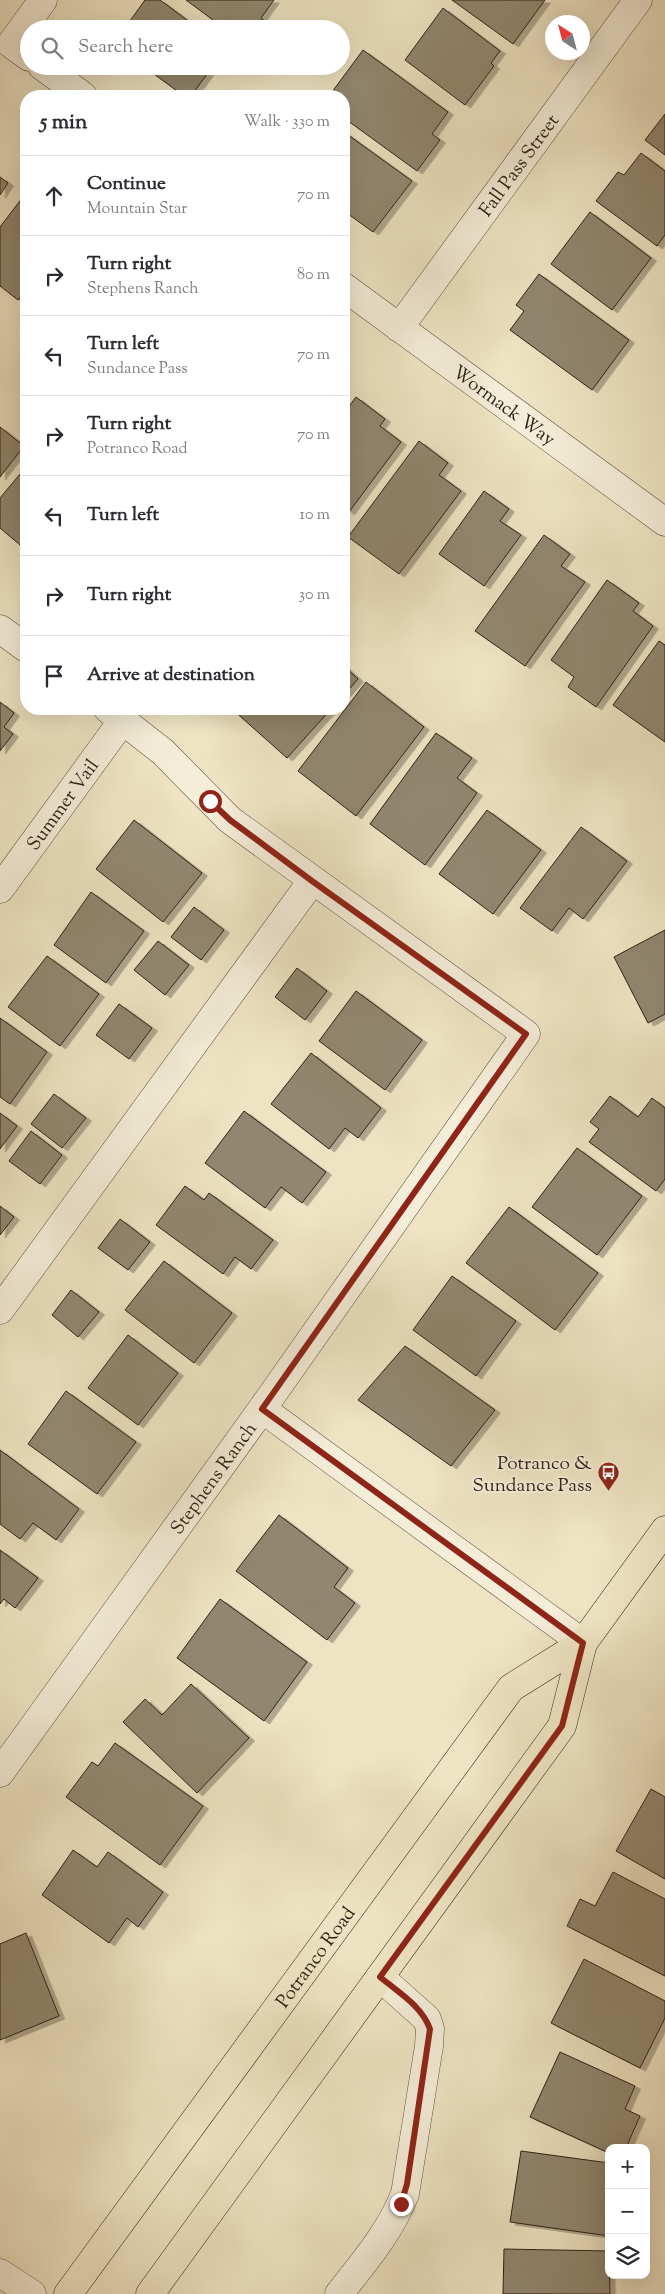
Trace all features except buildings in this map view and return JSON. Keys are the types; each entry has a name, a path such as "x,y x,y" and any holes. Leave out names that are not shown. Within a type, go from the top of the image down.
{"main road":[{"name":"Potranco Road","path":"150,2294 562,1726 583,1643 665,1530"},
{"name":"Potranco Road","path":"68,2294 511,1688 583,1643"}],"street":[{"path":"34,20 43,0"},
{"name":"Fall Pass Street","path":"399,328 638,0"},
{"path":"54,75 75,90"},
{"name":"Wormack Way","path":"350,291 665,522"},
{"path":"0,629 20,644"},
{"name":"Summer Vail","path":"0,889 115,715"},
{"path":"0,1310 312,881 230,820 163,752 117,715"},
{"name":"Stephens Ranch","path":"0,1773 262,1409 526,1034 312,881"},
{"path":"262,1409 583,1643"},
{"path":"340,2294 385,2234 397,2214 405,2194 429,2046 430,2029 427,2019 380,1977"},
{"path":"0,2273 32,2294"}],"place":[{"name":"Potranco & Sundance Pass","path":"608,1492"}],"route":[{"path":"210,801 230,820 312,881 526,1034 262,1409 583,1643 562,1726 380,1977 420,2011 427,2019 430,2029 429,2046 407,2184 401,2204"}]}
